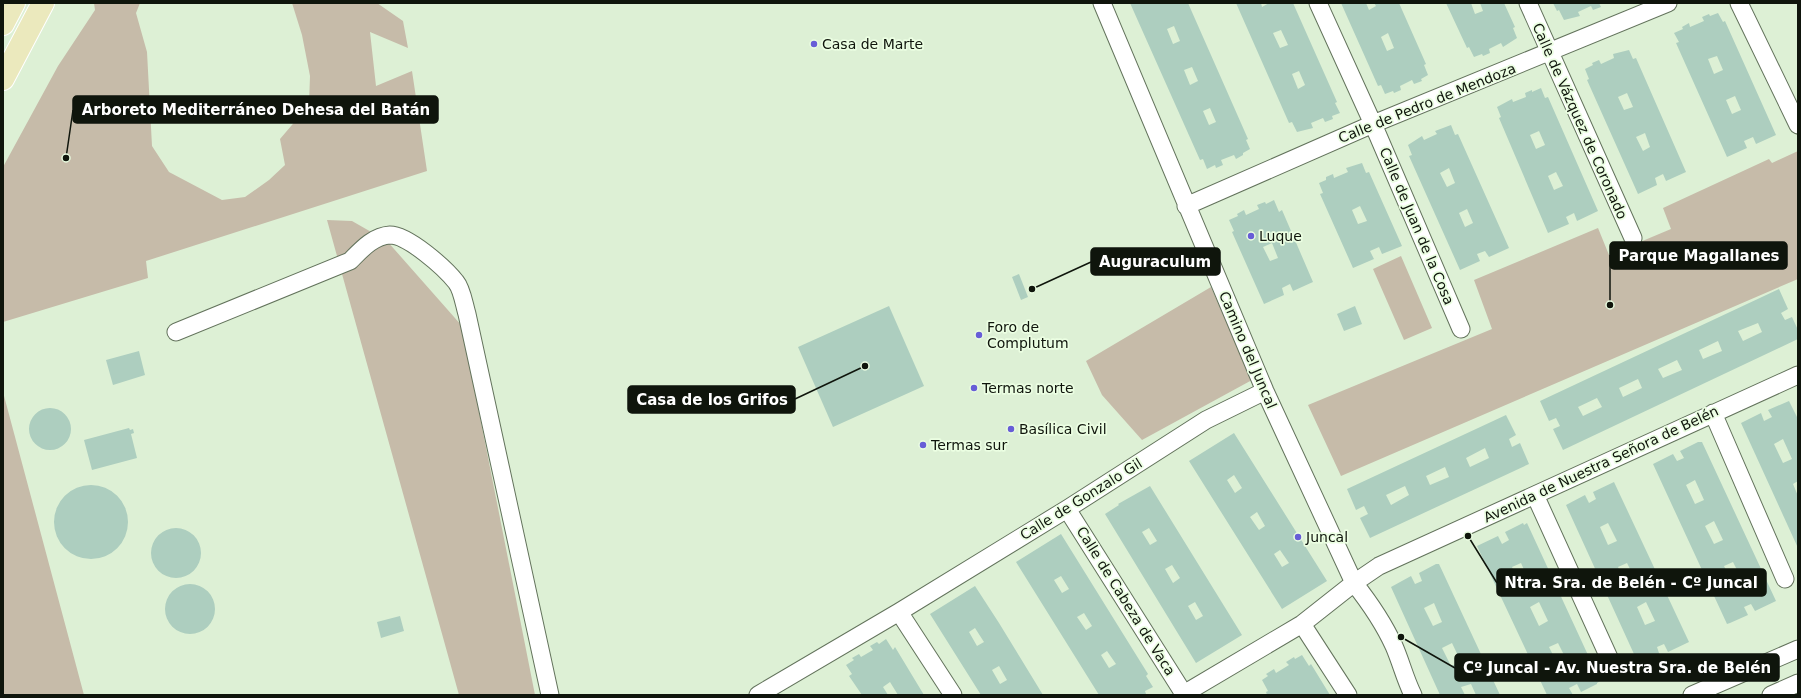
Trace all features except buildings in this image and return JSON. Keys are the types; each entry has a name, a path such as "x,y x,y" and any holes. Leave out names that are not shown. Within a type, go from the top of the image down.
{"main road":[{"path":"3,24 14,3"},
{"path":"3,79 43,3"}],"street":[{"name":"Camino del Juncal","path":"1102,3 1265,391 1354,583 1365,597 1393,646 1404,677 1413,695"},
{"name":"Calle de Juan de la Cosa","path":"1318,3 1373,124 1461,329"},
{"name":"Calle de Vázquez de Coronado","path":"1528,3 1633,238"},
{"name":"Calle de Pedro de Mendoza","path":"1186,206 1373,124 1668,3"},
{"path":"1739,3 1798,126"},
{"path":"176,332 350,261 372,240 390,235 404,239 427,254 457,283 467,314 550,695"},
{"name":"Avenida de Nuestra Señora de Belén","path":"1183,694 1302,624 1354,583 1379,566 1798,374"},
{"name":"Calle de Gonzalo Gil","path":"758,695 899,612 1067,509 1206,420 1265,391"},
{"path":"1713,413 1786,579"},
{"path":"1535,495 1611,662"},
{"name":"Calle de Cabeza de Vaca","path":"1067,509 1183,694"},
{"path":"899,612 952,695"},
{"path":"1302,624 1348,695"},
{"path":"1692,695 1798,650"},
{"path":"1771,695 1798,684"}],"shaded area":[{"path":"94,3 140,3 136,13 147,52 152,146 169,172 222,200 245,197 269,180 285,165 280,139 309,105 310,76 302,35 292,3 377,3 403,21 408,48 370,32 376,86 412,71 427,171 146,261 148,278 3,322 3,167 58,66 95,10"},
{"path":"1798,151 1798,279 1341,476 1308,405 1492,329 1474,280 1598,228 1609,255 1671,229 1663,208 1769,159 1772,163"},
{"path":"327,220 352,221 387,241 462,326 535,695 459,695"},
{"path":"1401,256 1432,328 1404,340 1373,269"},
{"path":"1211,287 1252,380 1142,440 1102,395 1086,361"},
{"path":"3,392 84,695 3,695"}],"place":[{"name":"Casa de Marte","path":"814,44"},
{"name":"Arboreto Mediterráneo Dehesa del Batán","path":"66,158"},
{"name":"Luque","path":"1251,236"},
{"name":"Auguraculum","path":"1032,289"},
{"name":"Parque Magallanes","path":"1610,305"},
{"name":"Foro de Complutum","path":"979,335"},
{"name":"Casa de los Grifos","path":"865,366"},
{"name":"Termas norte","path":"974,388"},
{"name":"Basílica Civil","path":"1011,429"},
{"name":"Termas sur","path":"923,445"},
{"name":"Ntra. Sra. de Belén - Cº Juncal","path":"1468,536"},
{"name":"Juncal","path":"1298,537"},
{"name":"Cº Juncal - Av. Nuestra Sra. de Belén","path":"1401,637"}]}
